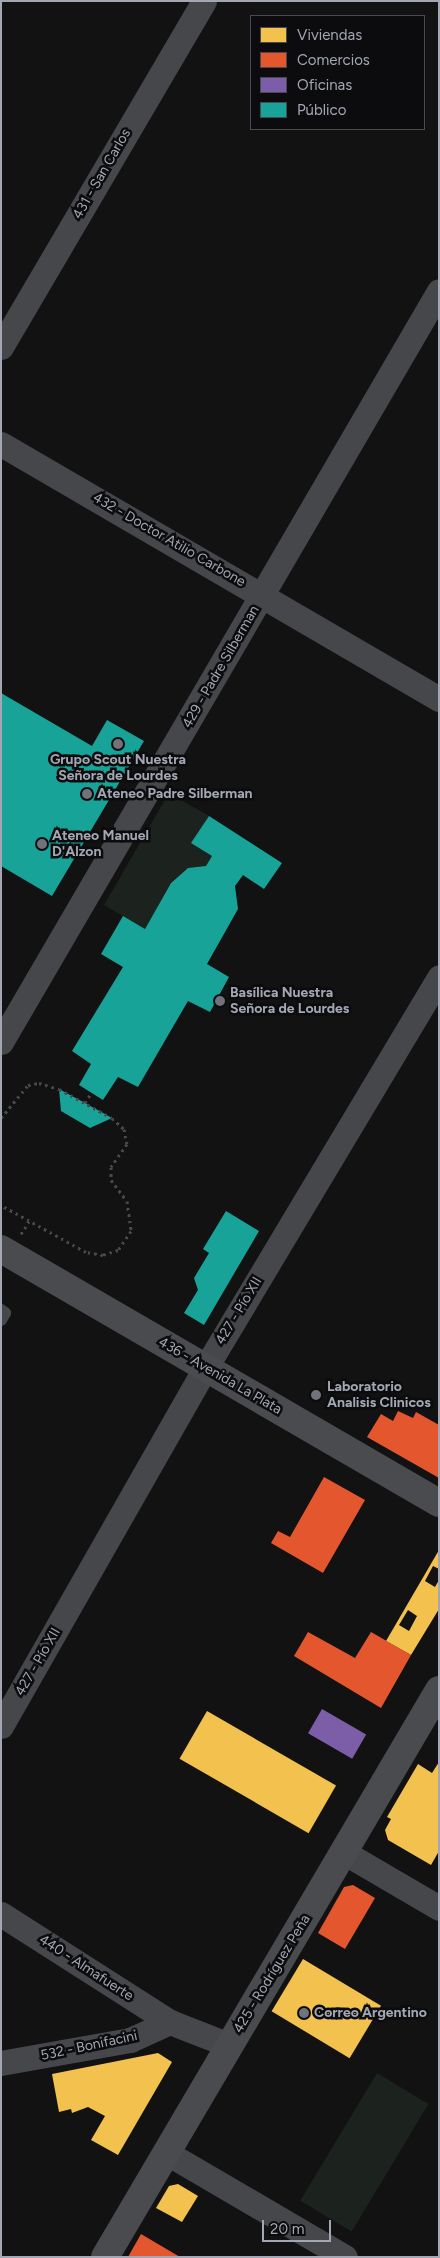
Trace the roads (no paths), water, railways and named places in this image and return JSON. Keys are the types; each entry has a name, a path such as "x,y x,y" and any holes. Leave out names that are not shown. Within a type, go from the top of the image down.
{"street":[{"name":"431 - San Carlos","path":"1,347 204,1"},
{"name":"429 - Padre Silberman","path":"1,1042 439,291"},
{"name":"432 - Doctor Atilio Carbone","path":"1,444 263,594 439,699"},
{"name":"427 - Pío XII","path":"1,1726 206,1367 439,977"},
{"name":"436 - Avenida La Plata","path":"1,1249 439,1503"},
{"name":"425 - Rodríguez Peña","path":"105,2257 167,2154 229,2045 345,1853 439,1690"},
{"path":"345,1853 439,1908"},
{"name":"440 - Almafuerte","path":"1,1914 170,2022"},
{"path":"170,2022 229,2045"},
{"name":"532 - Bonifacini","path":"1,2063 130,2040 170,2022"},
{"path":"167,2154 345,2257"}],"lane":[{"path":"1,1310 5,1312 1,1320"}],"place":[{"name":"Grupo Scout Nuestra Señora de Lourdes","path":"118,744"},
{"name":"Ateneo Padre Silberman","path":"87,794"},
{"name":"Ateneo Manuel D'Alzon","path":"42,844"},
{"name":"Basílica Nuestra Señora de Lourdes","path":"220,1001"},
{"name":"Laboratorio Analisis Clinicos","path":"316,1395"},
{"name":"Correo Argentino","path":"304,2013"}]}
